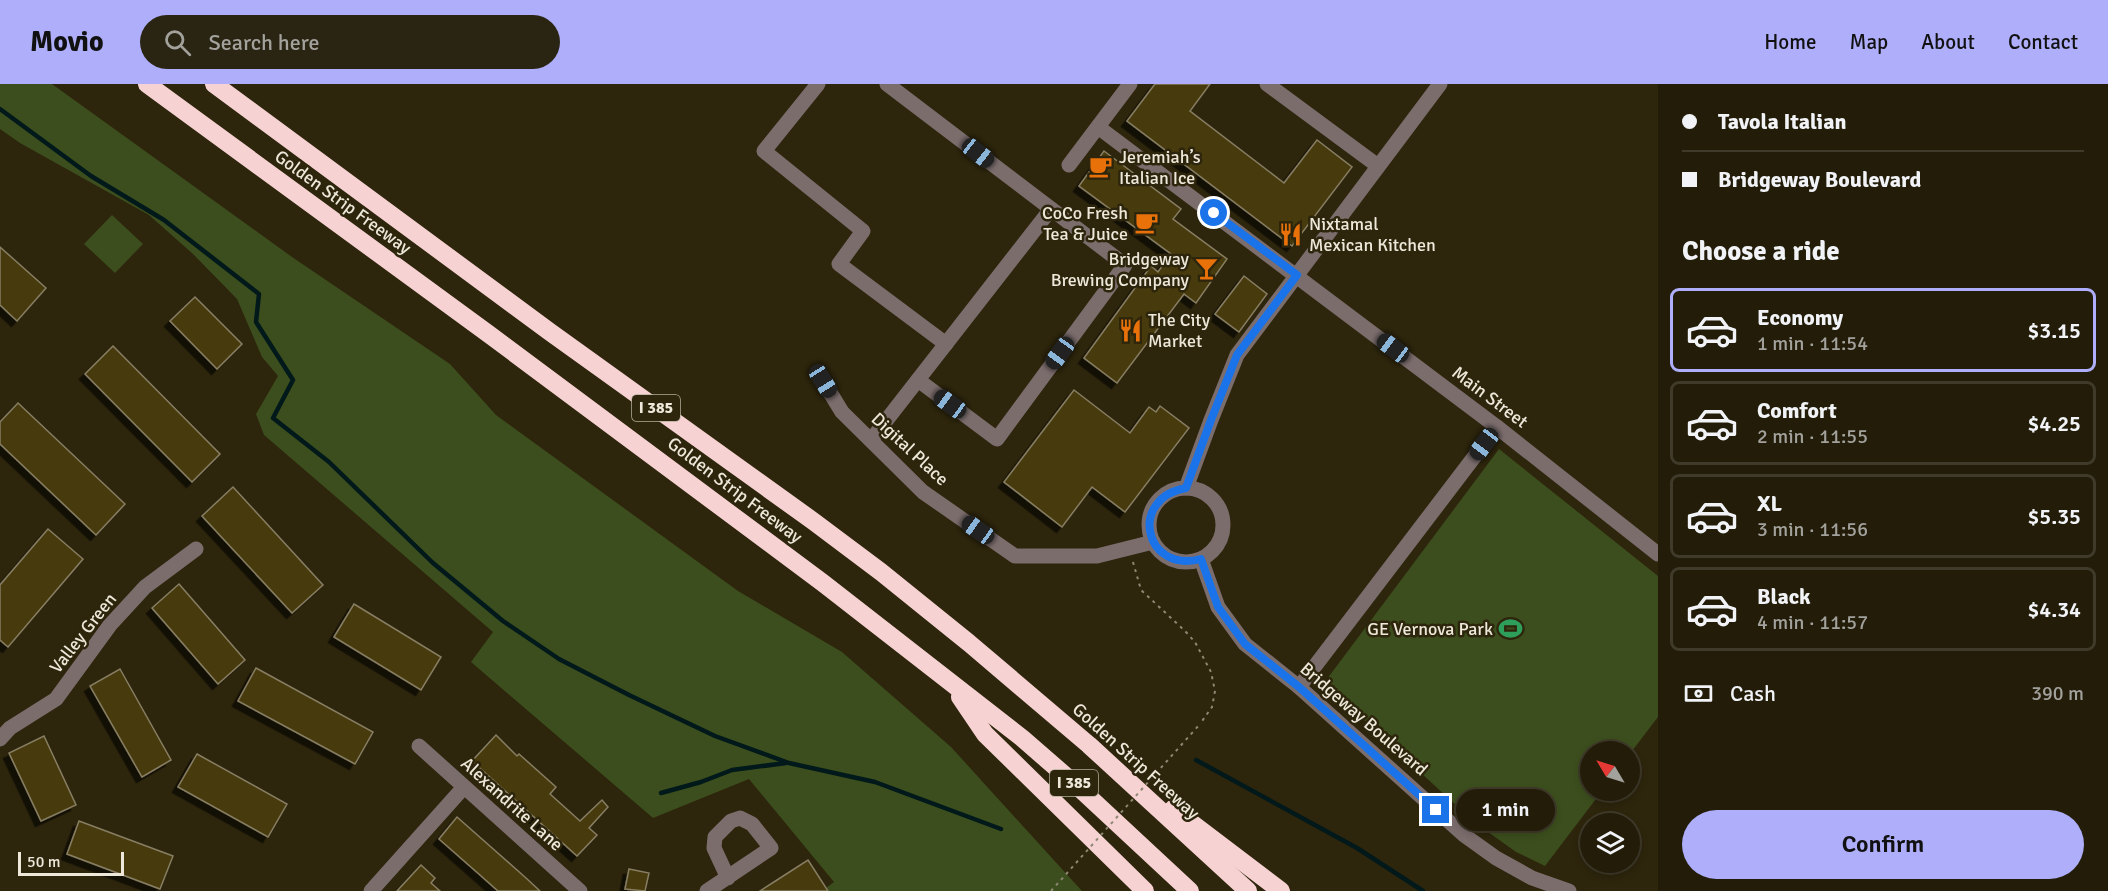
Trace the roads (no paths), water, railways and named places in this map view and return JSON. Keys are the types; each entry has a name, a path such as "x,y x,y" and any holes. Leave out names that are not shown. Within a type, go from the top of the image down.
{"highway":[{"name":"Golden Strip Freeway","path":"147,84 747,525 951,682 1022,738 1076,785 1190,891"},
{"name":"Golden Strip Freeway","path":"214,84 550,332 813,521 960,636 1089,745 1248,891"},
{"path":"951,682 985,734 1145,891"},
{"path":"1089,745 1281,891"}],"street":[{"path":"818,84 764,151 863,231 839,264 946,344"},
{"path":"887,84 1125,265 997,439 918,380"},
{"path":"1069,165 1130,84"},
{"path":"1267,84 1378,166"},
{"path":"1186,488 1237,355 1440,84"},
{"name":"Main Street","path":"1098,127 1497,427 1658,554"},
{"path":"871,440 1051,209"},
{"name":"Digital Place","path":"823,381 842,412 923,492 1014,556 1097,556 1153,542"},
{"path":"1299,687 1497,427"},
{"path":"1186,488 1199,490 1218,506 1223,531 1219,543 1211,552 1201,559 1179,562 1168,558 1153,542 1149,530 1150,518 1154,506 1163,497 1174,490 1186,488"},
{"name":"Valley Green","path":"0,739 10,728 56,699 110,625 145,587 196,549"},
{"name":"Bridgeway Boulevard","path":"1201,559 1218,607 1245,644 1299,687 1464,834 1496,858 1532,878 1569,891"},
{"name":"Alexandrite Lane","path":"419,746 580,891"},
{"path":"370,891 464,787"},
{"path":"706,891 728,878"}],"waterway":[{"path":"0,109 91,176 164,220 259,294 256,322 293,380 273,418 329,462 433,563 503,621 559,659 715,736 789,763 875,782 1001,829"},
{"path":"1196,760 1357,848 1423,891"},
{"path":"661,793 701,782 732,770 786,763"}],"place":[{"name":"Jeremiah’s Italian Ice","path":"1101,167"},
{"name":"CoCo Fresh Tea & Juice","path":"1146,223"},
{"name":"Nixtamal Mexican Kitchen","path":"1291,234"},
{"name":"Bridgeway Brewing Company","path":"1207,269"},
{"name":"The City Market","path":"1130,330"},
{"name":"GE Vernova Park","path":"1511,629"}]}
